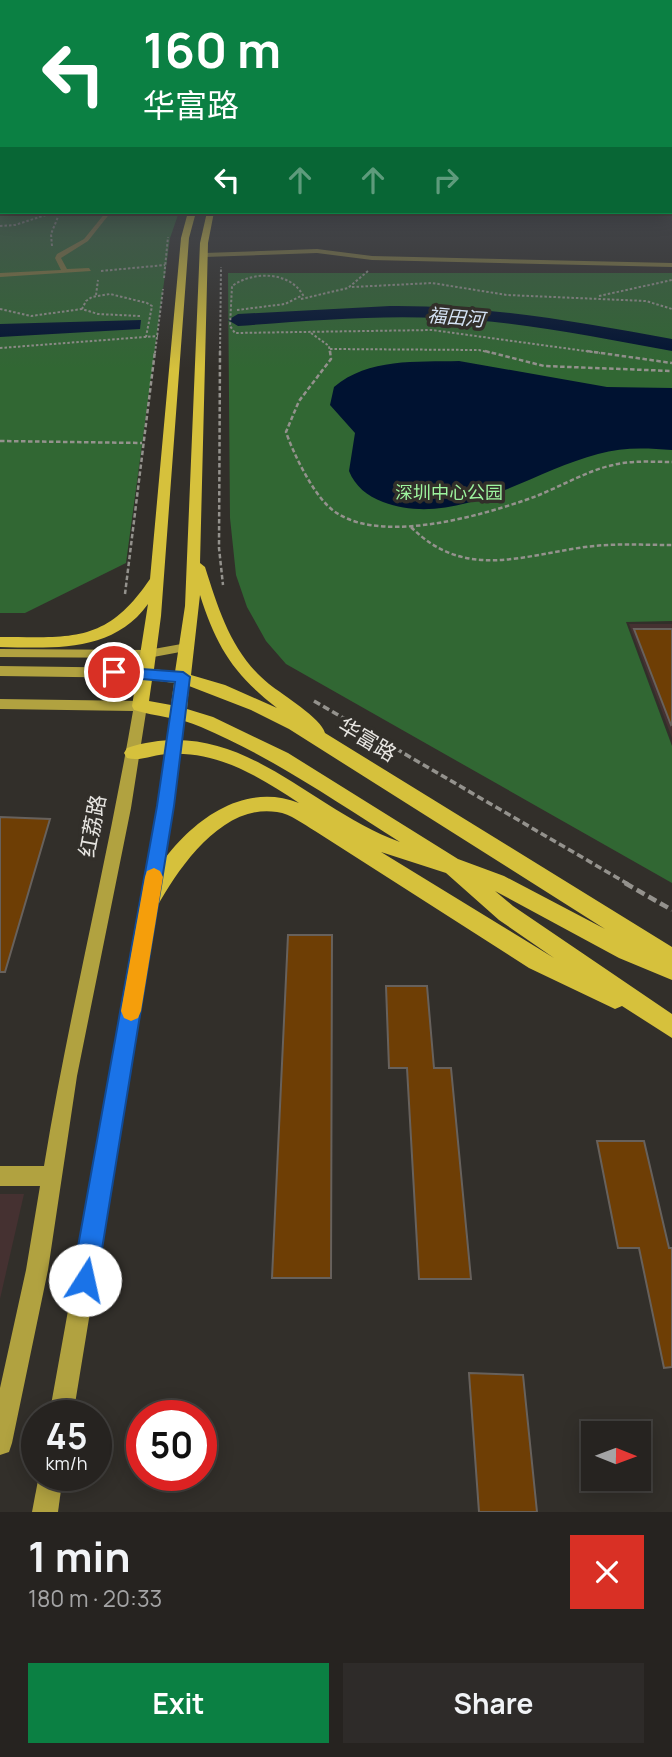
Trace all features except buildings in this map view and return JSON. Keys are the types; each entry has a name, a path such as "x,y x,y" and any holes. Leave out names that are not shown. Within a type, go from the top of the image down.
{"main road":[{"name":"红荔路","path":"0,1444 37,1270 51,1176 133,753 157,578 188,228"},
{"path":"64,1400 150,900 187,647 194,554 204,255 208,228"},
{"path":"194,554 232,653 247,674 295,710 329,745"},
{"path":"0,642 76,642 99,637 128,619 157,578"},
{"path":"0,653 148,654 187,647"},
{"name":"华富路","path":"0,671 145,673 183,677 236,695 329,745 672,958"},
{"path":"0,704 140,706 178,712 256,743 447,862 521,894 628,954 672,970"},
{"path":"133,753 174,745 206,748 235,757 370,838 402,852 447,862 506,913 668,1024"},
{"path":"150,900 167,867 188,842 234,812 259,804 275,803 291,808 322,825 537,961 668,1024"},
{"path":"0,1176 51,1176"},
{"path":"45,1512 48,1491"}],"street":[{"path":"204,255 317,251 372,258 672,265"}],"lane":[{"path":"65,271 59,255 86,240 96,228"},
{"path":"0,275 93,271"}],"path":[{"path":"55,228 51,240 59,255"},
{"path":"220,254 219,548 224,587"},
{"path":"352,287 365,278 372,258"},
{"path":"93,271 165,265"},
{"path":"299,299 303,294 300,289 268,275 257,274 239,279 230,290 231,331 235,334 452,331 672,363"},
{"path":"593,297 672,280"},
{"path":"237,310 273,307 352,287 432,283 507,295 654,302 672,309"},
{"path":"82,309 86,300 101,295 147,303 152,306 146,337"},
{"path":"0,309 32,316 82,309 105,315 140,316"},
{"path":"310,332 325,341 330,349 329,362 299,401 289,419 288,441 323,501 335,512 371,525 411,527 446,524 526,499 611,465 672,462"},
{"path":"0,348 158,336 125,596"},
{"path":"330,349 479,350 544,366 672,371"},
{"path":"0,441 142,443"},
{"path":"411,527 431,548 463,558 490,561 593,547 672,545"},
{"path":"307,697 672,909"}],"shaded area":[{"path":"629,624 672,624 672,738"},
{"path":"0,1194 24,1194 0,1299"}],"green space":[{"path":"0,228 174,228 170,238 126,563 25,613 0,613"},
{"name":"深圳中心公园","path":"228,273 672,273 672,621 626,622 672,746 672,883 286,664 266,641 247,607 236,575 230,518"}],"water":[{"path":"141,320 140,329 0,337 0,324"},
{"path":"459,361 607,387 672,388 672,450 634,449 607,452 572,462 492,495 438,508 410,508 383,502 367,494 358,486 349,471 355,433 330,405 334,387 347,378 377,366"}],"waterway":[{"name":"福田河","path":"238,320 364,312 440,312 586,329 672,345"}],"slow traffic":[{"path":"131,1011 154,877"}],"route":[{"path":"85,1280 166,806 183,677 114,672"}]}
